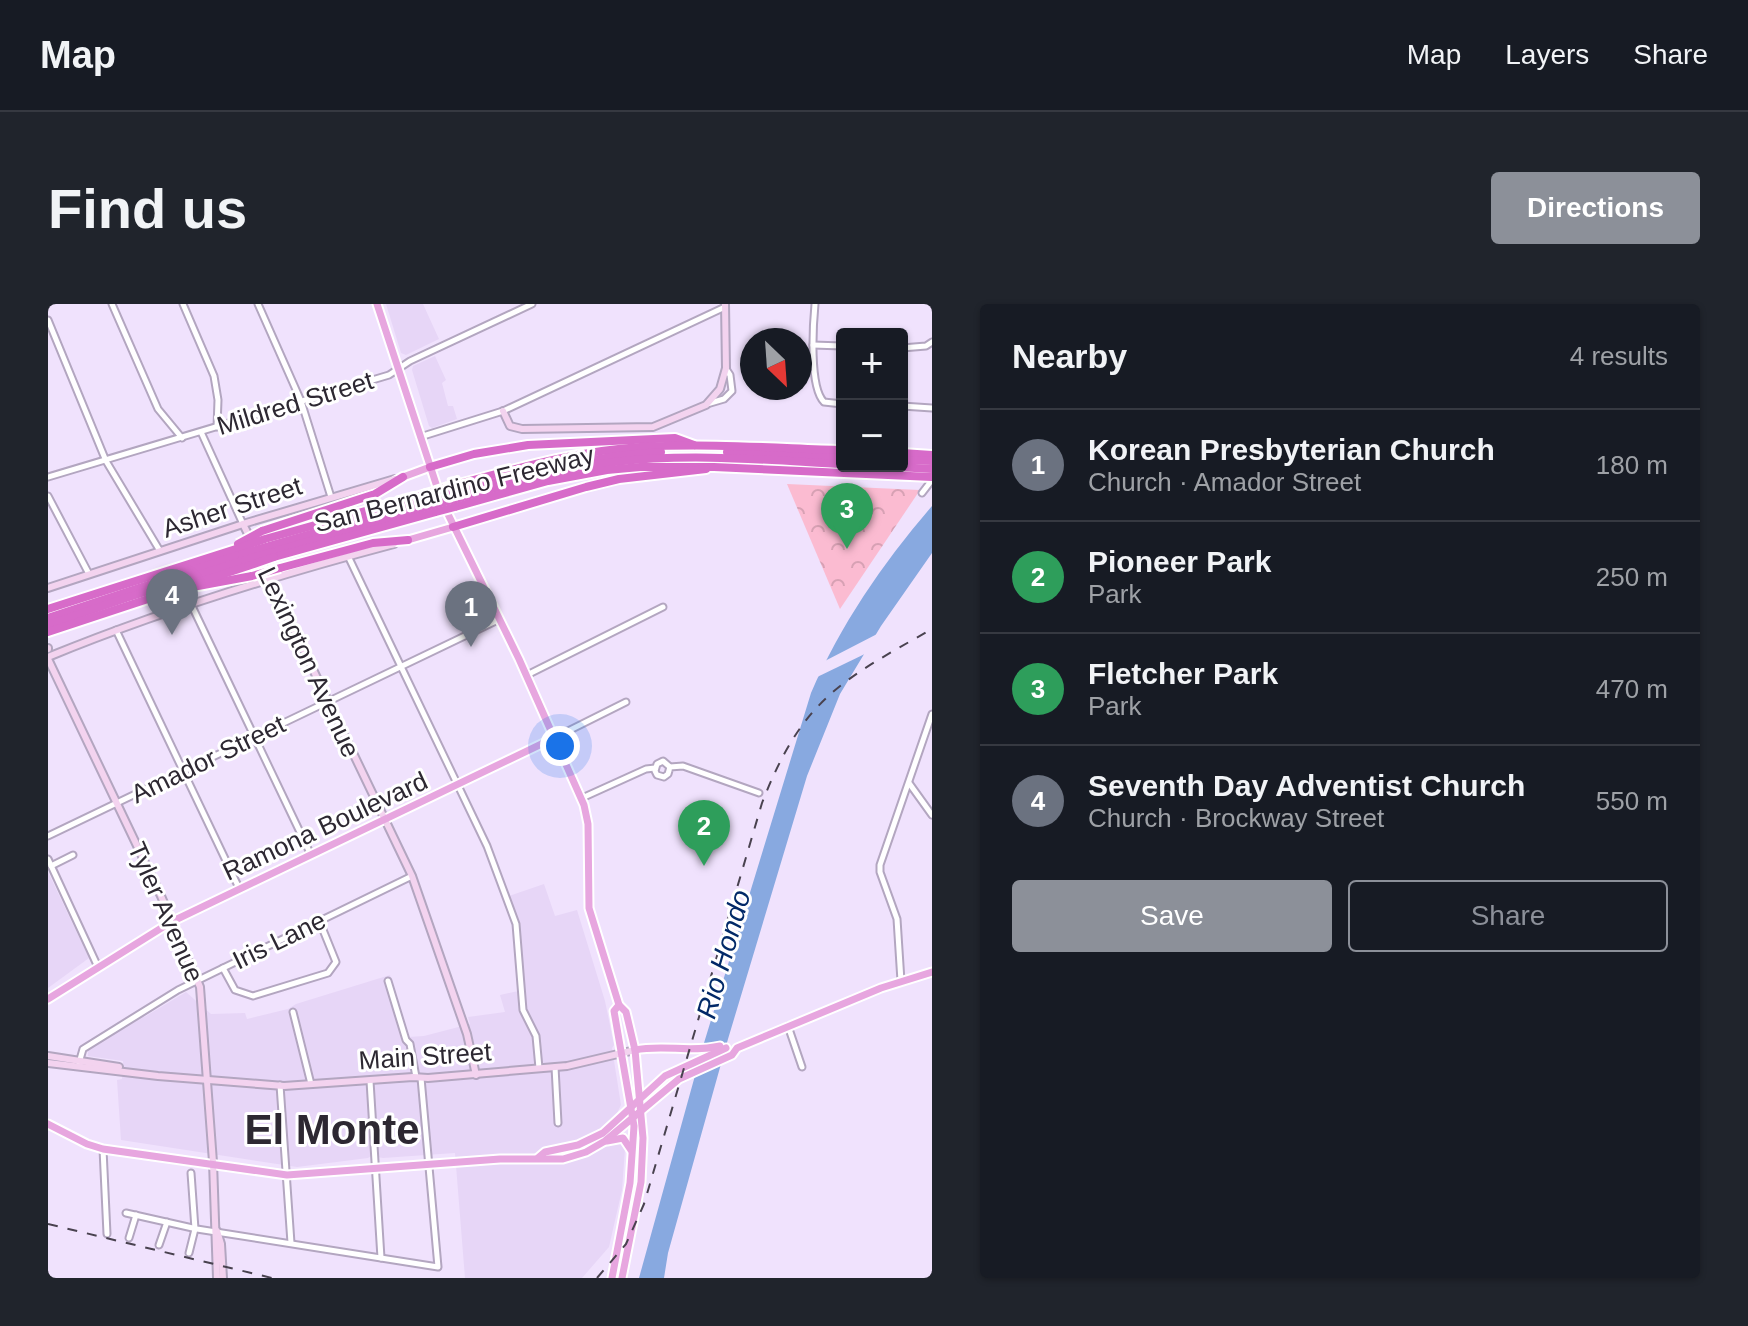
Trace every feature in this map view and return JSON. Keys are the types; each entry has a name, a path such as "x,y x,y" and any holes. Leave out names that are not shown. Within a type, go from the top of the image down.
{"highway":[{"path":"430,467 474,454 541,443 675,438 698,446"},
{"name":"San Bernardino Freeway","path":"48,609 268,545 452,497 575,455 638,447 836,450"},
{"path":"452,497 552,466 640,453 708,451 836,457"},
{"path":"908,454 932,458"},
{"path":"452,497 567,470 635,460 717,458 836,464"},
{"path":"908,460 932,458"},
{"path":"453,527 619,479 699,472 714,467"},
{"name":"San Bernardino Freeway","path":"48,632 189,586 241,554 452,497 607,470 714,467 836,469"},
{"path":"908,468 930,474"},
{"name":"San Bernardino Freeway","path":"906,472 930,474"},
{"path":"268,545 375,494 403,477"},
{"path":"189,586 252,576 373,543 408,540"},
{"path":"48,618 241,554"},
{"path":"48,625 241,554"}],"main road":[{"path":"377,304 430,467 453,527 582,798 588,824 589,908 619,1005 626,1012 643,1110 643,1157 638,1199 622,1278"},
{"name":"Asher Street","path":"403,477 430,467"},
{"path":"408,540 453,527"},
{"name":"Ramona Boulevard","path":"48,999 171,922 554,738"},
{"path":"48,1124 103,1149 213,1162 287,1175 429,1164 563,1159 605,1141 679,1079 732,1055 737,1048 901,981 932,972"},
{"path":"612,1278 630,1183 634,1118 614,1011 619,1005"},
{"name":"Main Street","path":"635,1050 658,1047 686,1050 737,1048"},
{"path":"538,1158 545,1152 594,1138 615,1124 665,1076 726,1048"},
{"path":"605,1141 623,1138 633,1154"},
{"path":"630,1183 635,1187 638,1199"}],"street":[{"path":"112,304 158,409 182,438"},
{"path":"183,304 214,376 218,400 217,427"},
{"path":"258,304 301,401 331,497"},
{"name":"Mildred Street","path":"48,477 389,375 532,304"},
{"path":"815,304 813,345 820,399 836,403"},
{"path":"420,437 503,411 725,305 726,368 720,389 706,405"},
{"path":"48,320 106,461 160,551"},
{"path":"908,348 926,346 932,342"},
{"path":"813,345 836,346"},
{"path":"503,411 510,426 522,429 662,425 729,396 733,384 726,368"},
{"path":"908,406 932,408"},
{"name":"Lexington Avenue","path":"201,432 412,876 470,1043 476,1075"},
{"path":"922,493 930,474"},
{"name":"Asher Street","path":"48,588 243,524 403,477"},
{"path":"48,496 89,574"},
{"path":"48,658 191,604 408,540"},
{"path":"348,556 487,846 516,924 523,1010 536,1036 539,1068"},
{"path":"191,604 310,853"},
{"path":"526,676 663,607"},
{"name":"Amador Street","path":"48,836 498,620"},
{"path":"116,630 239,888"},
{"name":"Tyler Avenue","path":"48,658 198,980 220,1278"},
{"name":"Ramona Boulevard","path":"554,738 626,702"},
{"path":"901,981 897,919 880,872 932,714"},
{"path":"582,798 646,769 655,768 663,761 670,767 683,766 759,793"},
{"path":"655,768 657,775 662,777 668,774 670,767"},
{"path":"908,782 932,815"},
{"path":"73,855 50,862 98,967"},
{"name":"Iris Lane","path":"79,1064 83,1049 137,1014 198,980 412,876"},
{"path":"223,968 230,985 246,996 328,973 336,962 319,920"},
{"path":"126,1213 195,1229 438,1267 419,1078 388,981"},
{"path":"293,1012 311,1084"},
{"path":"788,1026 802,1067"},
{"name":"Main Street","path":"48,1063 116,1066 125,1071 280,1085 476,1075 555,1067 635,1050"},
{"name":"Main Street","path":"48,1056 79,1064"},
{"path":"555,1067 558,1123"},
{"path":"370,1081 381,1258"},
{"path":"280,1085 291,1243"},
{"path":"103,1149 107,1234"},
{"path":"189,1253 195,1229 191,1173"},
{"path":"129,1238 136,1215"},
{"path":"159,1245 167,1222"}],"shaded area":[{"path":"386,304 423,304 439,339 406,355 401,353"},
{"path":"435,356 446,380 442,383 448,406 453,406 457,419 432,428 412,370 413,366"},
{"path":"48,872 89,958 48,988"},
{"path":"544,884 555,916 577,910 605,1001 621,1105 616,1115 625,1149 622,1190 609,1247 582,1278 465,1278 455,1153 383,1158 371,1156 297,1167 121,1140 117,1080 122,1079 123,1061 88,1056 88,1050 128,1022 146,1016 186,992 211,1014 245,1013 247,1019 288,1009 390,975 408,1037 470,1024 468,1017 505,1012 500,995 523,990 519,927 509,896"}],"green space":[{"path":"787,484 920,490 840,609"}],"water":[{"path":"932,506 932,553 881,626 840,694 807,776 728,1039 668,1253 664,1278 639,1278 704,1043 811,693 864,595"}],"pier":[{"path":"881,632 871,651 813,679 819,664"}],"railway":[{"path":"597,1278 626,1244 644,1204 762,803 777,768 809,716 828,697 872,664 932,629"},
{"path":"48,1224 272,1278"}],"place":[{"name":"Fletcher Park","path":"847,549"},
{"name":"Seventh Day Adventist Church","path":"172,635"},
{"name":"Korean Presbyterian Church","path":"471,647"},
{"name":"Pioneer Park","path":"704,866"}],"district":[{"name":"El Monte","path":"332,1129"}],"water label":[{"name":"Rio Hondo","path":"723,954"}]}
